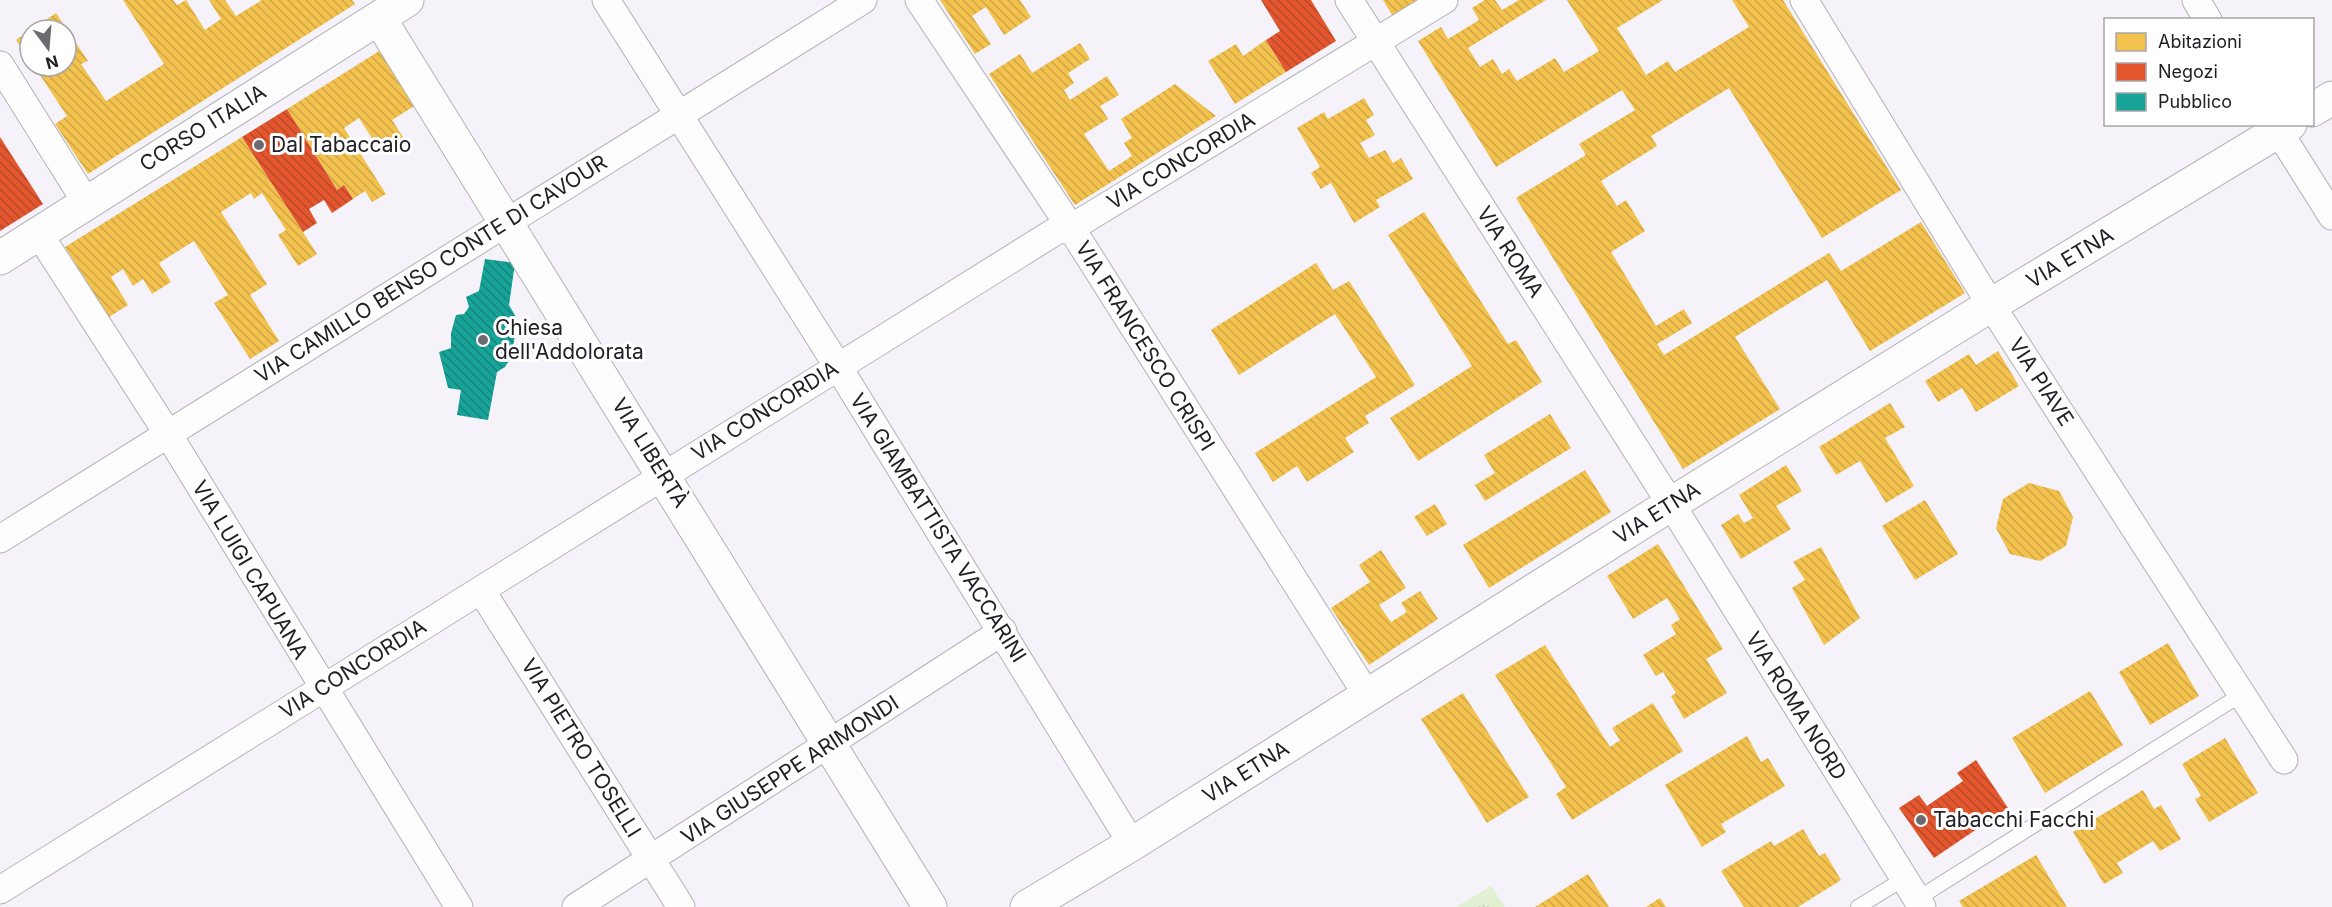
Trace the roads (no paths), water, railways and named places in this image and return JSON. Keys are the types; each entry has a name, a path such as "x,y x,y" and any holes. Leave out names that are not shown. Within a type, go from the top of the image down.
{"street":[{"name":"CORSO ITALIA","path":"0,258 374,9 407,0"},
{"name":"VIA GIAMBATTISTA VACCARINI","path":"606,0 677,116 837,365 1132,844"},
{"name":"VIA CAMILLO BENSO CONTE DI CAVOUR","path":"0,539 862,0"},
{"name":"VIA FRANCESCO CRISPI","path":"919,0 1071,228 1366,695"},
{"name":"VIA ROMA","path":"1349,0 1671,504"},
{"name":"VIA CONCORDIA","path":"0,890 837,365 1056,231 1071,228 1444,0"},
{"name":"VIA PIAVE","path":"1804,0 1992,305 2284,760"},
{"path":"2196,0 2207,18"},
{"name":"VIA LIBERTÀ","path":"374,9 930,907"},
{"path":"0,64 86,202"},
{"path":"2314,109 2332,98"},
{"name":"VIA ETNA","path":"1027,907 1132,844 1671,504 2281,127"},
{"path":"2281,127 2332,216"},
{"name":"VIA LUIGI CAPUANA","path":"39,234 168,435 459,907"},
{"name":"VIA ROMA NORD","path":"1671,504 1915,895"},
{"name":"VIA PIETRO TOSELLI","path":"481,590 681,907"},
{"name":"VIA GIUSEPPE ARIMONDI","path":"576,907 1003,632"}],"lane":[{"path":"1858,907 1915,895 2242,694"}],"place":[{"name":"Dal Tabaccaio","path":"259,145"},
{"name":"Chiesa dell'Addolorata","path":"483,340"},
{"name":"Tabacchi Facchi","path":"1921,820"}]}
